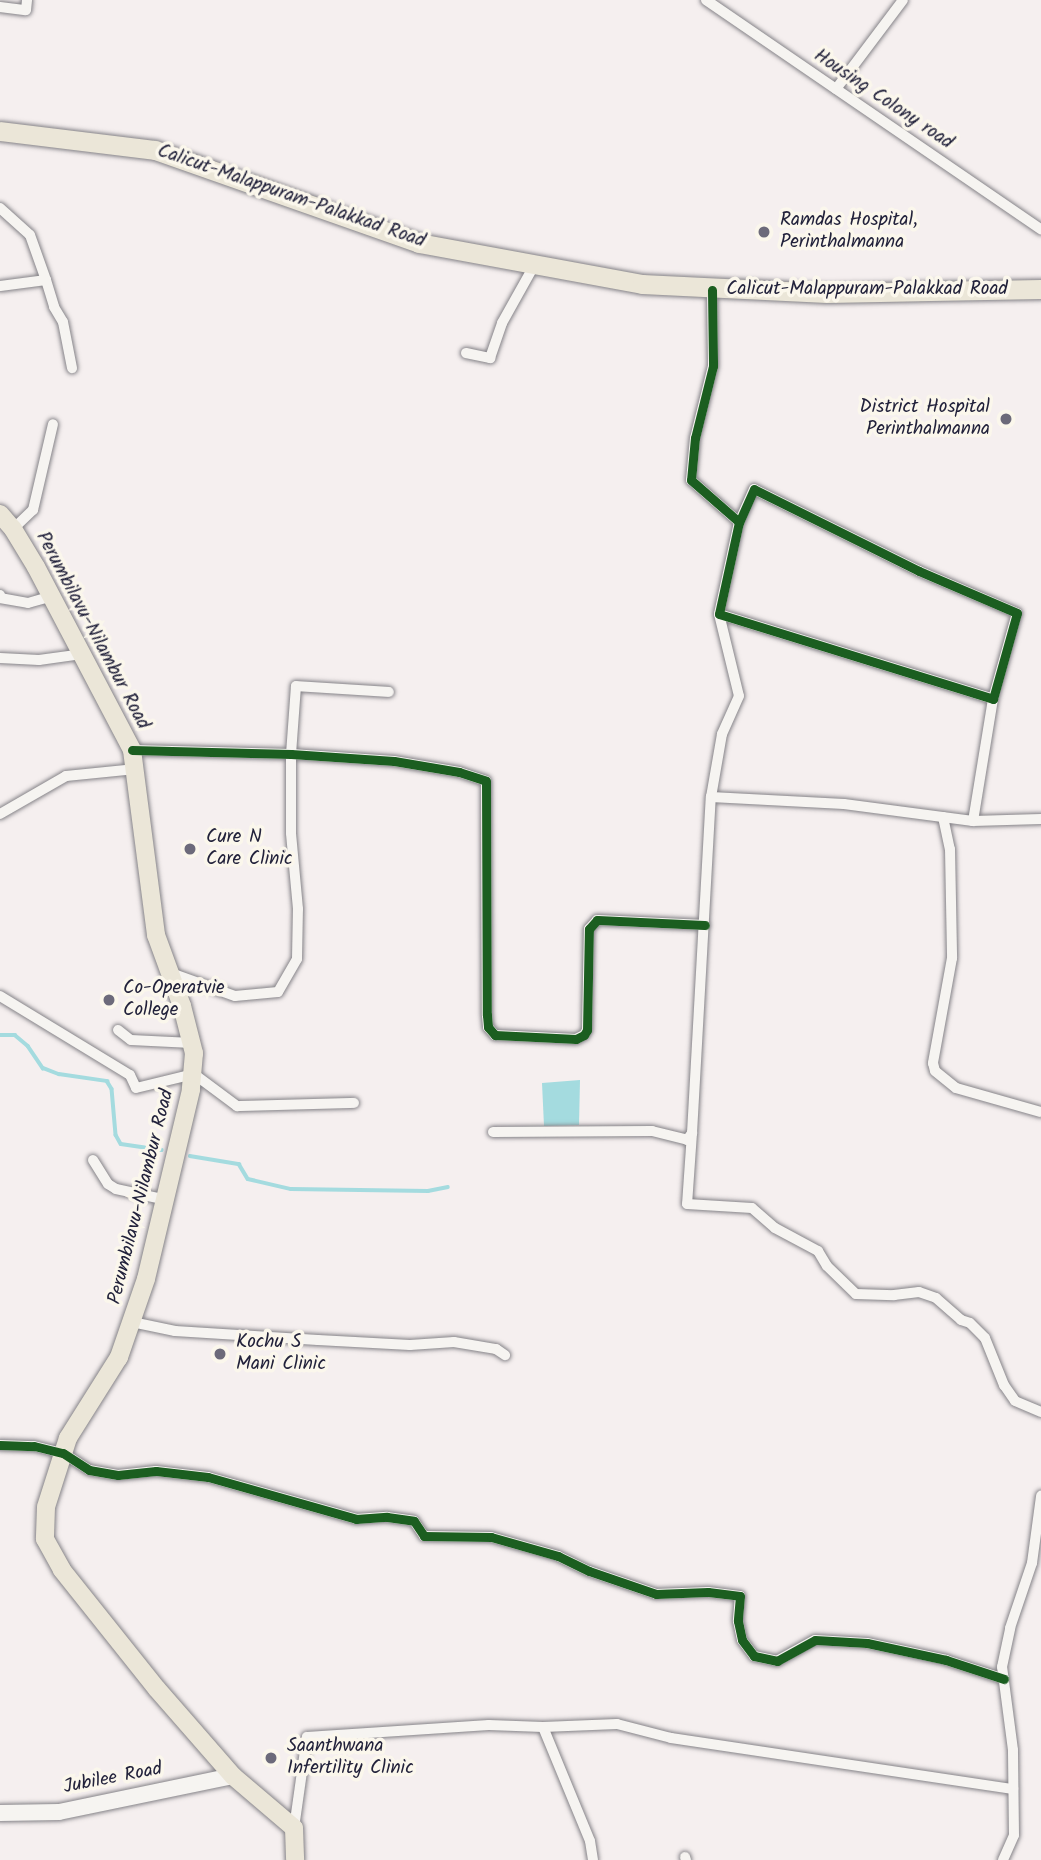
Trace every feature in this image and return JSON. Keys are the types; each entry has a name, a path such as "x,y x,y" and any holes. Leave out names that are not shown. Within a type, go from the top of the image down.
{"highway":[{"name":"Calicut-Malappuram-Palakkad Road","path":"0,131 155,150 419,243 642,284 712,290 827,293 1041,289"}],"main road":[{"name":"Perumbilavu-Nilambur Road","path":"0,514 13,529 52,596 132,750 152,915 192,1043 194,1074 167,1200 132,1322 119,1357 79,1417 63,1452 43,1524 51,1554 157,1689 233,1776 294,1828"},
{"name":"Jubilee Road","path":"0,1813 59,1812 233,1776"},
{"path":"294,1828 295,1860"}],"street":[{"path":"0,7 26,10 27,0"},
{"path":"836,89 903,0"},
{"name":"Housing Colony road","path":"710,1 1041,229"},
{"path":"0,208 30,235 54,307 63,321 72,368"},
{"path":"466,353 490,358 502,323 535,264"},
{"path":"0,286 46,280"},
{"path":"712,290 713,366 695,438 691,480 739,522"},
{"path":"13,529 33,510 53,424"},
{"path":"973,821 993,699 1017,613 919,570 754,489 739,522 719,614 739,696 722,734 712,797 687,1204 752,1208 775,1228 818,1251 827,1266 856,1294 919,1292 936,1298 985,1338 1003,1385 1015,1401 1041,1412"},
{"path":"0,597 28,603 52,596"},
{"path":"719,614 993,699"},
{"path":"0,658 39,660 82,654"},
{"path":"168,972 235,996 278,992 297,959 291,754 296,686 389,692"},
{"path":"132,750 291,754 394,761 459,772 486,781 487,1015 488,1027 495,1035 576,1039 584,1035 587,1030 589,929 597,920 705,925"},
{"path":"0,814 66,776 136,769"},
{"path":"712,797 844,804 973,821 1041,820"},
{"path":"943,817 950,849 952,958 949,990 933,1063 935,1072 956,1088 1041,1112"},
{"path":"0,996 130,1075 136,1088 194,1074 237,1106 354,1103"},
{"path":"118,1030 131,1040 192,1043"},
{"path":"493,1132 652,1131 687,1140 692,1133"},
{"path":"93,1160 108,1184 116,1189 167,1200"},
{"path":"132,1322 175,1331 279,1338 410,1345 454,1342 496,1349 505,1355"},
{"path":"0,1445 34,1446 63,1452 89,1470 118,1475 156,1471 208,1477 356,1519 387,1517 414,1521 424,1536 491,1537 558,1556 589,1571 656,1594 709,1592 740,1596 737,1622 742,1640 754,1656 777,1661 815,1640 867,1643 946,1660 1004,1679"},
{"path":"1003,1860 1014,1835 1013,1750 1002,1667 1010,1628 1032,1563 1041,1496"},
{"path":"294,1828 307,1737 489,1725 543,1727 617,1724 671,1738 1013,1789"},
{"path":"543,1727 590,1841 593,1860"}],"water":[{"path":"580,1080 579,1125 544,1126 542,1083"}],"waterway":[{"path":"0,1035 15,1035 28,1046 43,1068 59,1074 107,1081 112,1089 116,1135 121,1144 162,1150"},
{"path":"190,1156 239,1164 248,1179 291,1189 428,1191 448,1187"}],"cycle path":[{"path":"712,290 713,366 695,438 691,480 739,522 719,614 993,699 1017,613 919,571 754,489 739,522"},
{"path":"132,750 291,754 394,761 459,772 486,781 487,1015 488,1027 495,1035 576,1039 584,1035 587,1030 589,929 597,920 705,925"},
{"path":"0,1445 34,1446 63,1453 89,1470 118,1475 156,1471 208,1477 356,1519 387,1517 414,1521 424,1536 491,1537 558,1556 589,1571 656,1594 708,1592 740,1596 738,1621 742,1640 754,1656 777,1661 815,1640 867,1643 946,1660 1004,1679"}],"place":[{"name":"Ramdas Hospital, Perinthalmanna","path":"764,232"},
{"name":"District Hospital Perinthalmanna","path":"1006,419"},
{"name":"Cure N Care Clinic","path":"190,849"},
{"name":"Co-Operatvie College","path":"109,1000"},
{"name":"Kochu S Mani Clinic","path":"220,1354"},
{"name":"Saanthwana Infertility Clinic","path":"271,1758"}]}
